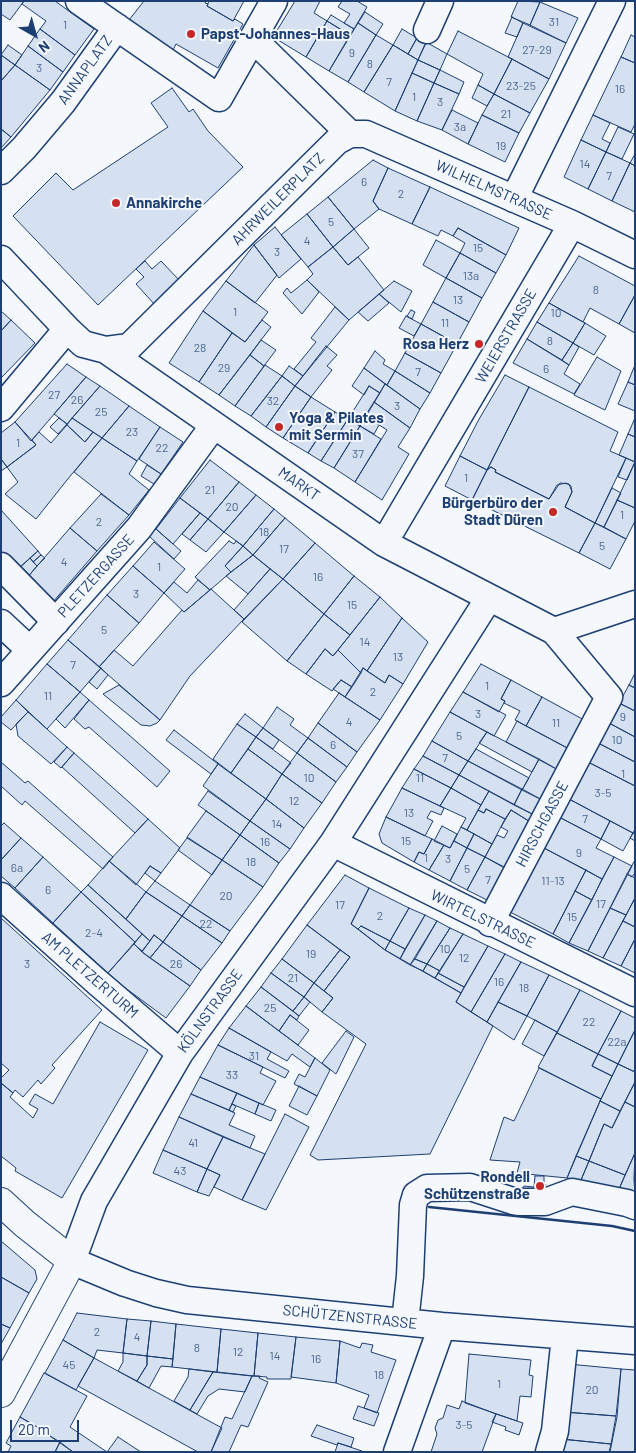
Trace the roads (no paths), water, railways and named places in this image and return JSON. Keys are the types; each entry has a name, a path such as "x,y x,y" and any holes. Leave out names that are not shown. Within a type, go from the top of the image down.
{"main road":[{"path":"1,1202 25,1224 72,1261"},
{"name":"KÖLNSTRASSE","path":"1,1393 72,1261"}],"street":[{"path":"79,1 117,27"},
{"path":"274,1 256,35 350,134"},
{"path":"427,30 440,1"},
{"path":"514,199 612,1"},
{"name":"ANNAPLATZ","path":"1,171 24,148 63,102 117,27 219,98 256,35"},
{"name":"WILHELMSTRASSE","path":"350,134 366,134 572,224 635,255"},
{"name":"AHRWEILERPLATZ","path":"106,350 129,347 336,141 350,134"},
{"name":"WEIERSTRASSE","path":"384,543 572,224"},
{"path":"1,259 83,344 106,350"},
{"path":"1,408 67,329"},
{"name":"MARKT","path":"106,350 384,543 554,631 609,698 594,726"},
{"name":"PLETZERGASSE","path":"1,683 139,528 214,425"},
{"path":"1,566 56,622"},
{"name":"KÖLNSTRASSE","path":"72,1261 94,1201 180,1053 332,843 489,598"},
{"path":"554,631 635,604"},
{"path":"1,623 30,650"},
{"name":"HIRSCHGASSE","path":"490,923 594,726"},
{"name":"WIRTELSTRASSE","path":"332,843 490,923 635,993"},
{"name":"AM PLETZERTURM","path":"1,896 180,1053"},
{"path":"406,1322 414,1205 416,1195 427,1188 470,1187 516,1202 545,1202 572,1192 627,1202 635,1206"},
{"name":"SCHÜTZENSTRASSE","path":"72,1261 125,1283 187,1300 442,1326 635,1341"},
{"path":"397,1452 442,1326"},
{"path":"549,1452 555,1431 565,1336"}],"place":[{"name":"Papst-Johannes-Haus","path":"191,34"},
{"name":"Annakirche","path":"116,203"},
{"name":"Rosa Herz","path":"479,344"},
{"name":"Yoga & Pilates mit Sermin","path":"279,427"},
{"name":"Bürgerbüro der Stadt Düren","path":"553,512"},
{"name":"Rondell Schützenstraße","path":"540,1186"}]}
